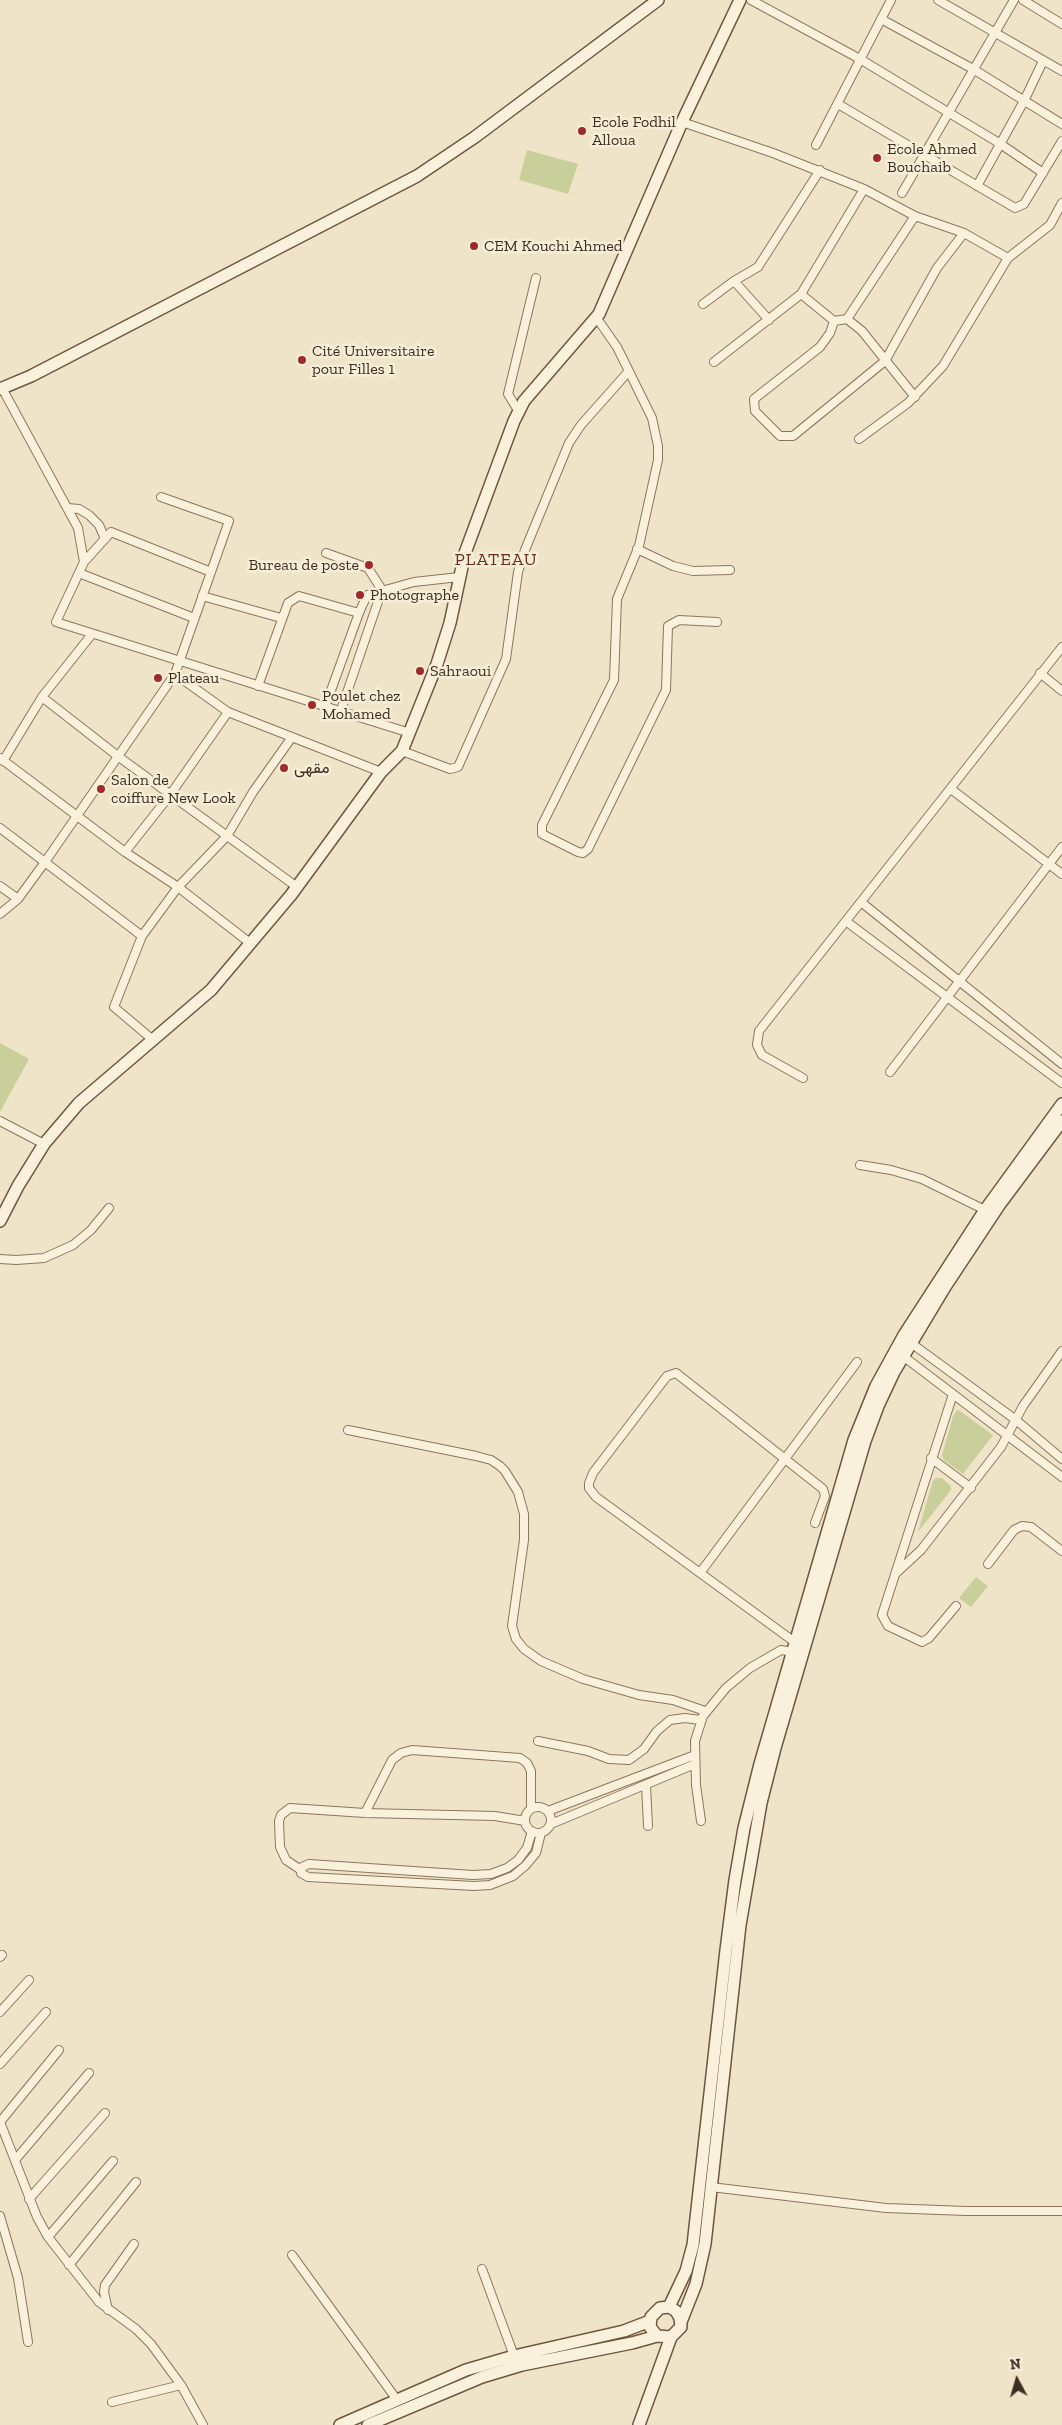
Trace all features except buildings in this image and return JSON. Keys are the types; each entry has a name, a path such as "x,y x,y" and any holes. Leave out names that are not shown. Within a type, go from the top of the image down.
{"main road":[{"path":"1,389 31,376 417,176 468,142 658,0"},
{"path":"0,1221 18,1186 44,1144 79,1103 211,990 297,887 381,772 402,751 437,664 450,623 459,577 469,543 518,412 524,401 596,317 609,293 682,122 740,0"},
{"path":"669,2307 684,2278 693,2246 739,1854 752,1796 848,1458 868,1404 904,1335 985,1210 1062,1104"},
{"path":"639,2425 671,2337 678,2331 701,2264 740,1925 761,1803 775,1748 865,1441 878,1406 911,1343 982,1232 1062,1121"},
{"path":"340,2425 466,2370 514,2356 624,2331 650,2321 656,2310 669,2307 676,2311 681,2322"},
{"path":"650,2321 653,2332 657,2336"},
{"path":"368,2425 456,2386 495,2373 632,2344 657,2336 671,2337"}],"street":[{"path":"750,0 860,59 999,143 1043,173"},
{"path":"816,145 891,0"},
{"path":"938,0 1062,71"},
{"path":"902,193 1014,0"},
{"path":"1023,0 1062,24"},
{"path":"881,19 973,69 1062,124"},
{"path":"977,186 999,143 1024,101 1043,61"},
{"path":"838,104 1012,207 1018,208 1024,204 1062,141"},
{"path":"682,122 820,170 864,189 915,216 964,233 1008,258"},
{"path":"704,304 734,281 758,267 820,170"},
{"path":"714,362 801,294 864,189"},
{"path":"859,440 915,397 943,366 1008,258 1050,225 1062,203"},
{"path":"847,319 915,216"},
{"path":"834,321 830,333 820,347 759,393 754,399 755,411 780,436 793,436 884,361 938,268 964,233"},
{"path":"518,412 508,394 536,278"},
{"path":"734,281 770,320"},
{"path":"801,294 834,321 847,319 862,331 884,361 915,397"},
{"path":"596,317 617,347 652,418 658,446 656,477 637,549 617,599 614,680 542,825 542,834 578,852 583,853 588,849 666,690 668,626 679,620 717,622"},
{"path":"402,751 450,769 458,767 506,659 518,572 525,550 569,443 581,425 628,372"},
{"path":"1,389 78,528 84,562"},
{"path":"0,914 18,898 45,862 119,758 175,674 229,521 161,497"},
{"path":"68,508 90,515 105,539"},
{"path":"211,572 112,532 84,562 56,622 179,662 210,669 340,713 410,733"},
{"path":"637,549 673,566 693,571 730,570"},
{"path":"326,552 368,568 382,590"},
{"path":"79,573 194,618"},
{"path":"325,707 359,612 367,595 414,582 459,577"},
{"path":"340,713 382,590"},
{"path":"202,596 281,618"},
{"path":"258,686 288,603 299,596 359,612"},
{"path":"92,634 42,697 1,759 125,852 178,887 250,943"},
{"path":"804,1078 762,1056 757,1045 760,1031 1062,647"},
{"path":"1040,673 1062,691"},
{"path":"175,674 228,712 381,772"},
{"path":"42,697 119,758 297,887"},
{"path":"125,852 170,794 228,712"},
{"path":"153,1040 114,1007 142,936 178,887 227,836 253,792 292,737"},
{"path":"951,789 1062,874"},
{"path":"0,828 142,936"},
{"path":"890,1072 1062,847"},
{"path":"0,886 18,898"},
{"path":"861,902 1062,1064"},
{"path":"847,922 1062,1083"},
{"path":"0,1121 44,1144"},
{"path":"860,1165 891,1170 922,1179 985,1210"},
{"path":"0,1259 44,1258 72,1245 91,1230 109,1208"},
{"path":"911,1343 1016,1420 1062,1459"},
{"path":"894,1575 921,1550 1001,1448 1016,1420 1062,1351"},
{"path":"904,1356 1062,1477"},
{"path":"700,1573 856,1362"},
{"path":"795,1648 700,1573 592,1493 588,1483 593,1473 667,1376 673,1373 682,1377 820,1486 824,1492 815,1523"},
{"path":"953,1394 882,1611 883,1620 888,1626 918,1642 929,1638 956,1606"},
{"path":"348,1430 476,1456 491,1460 500,1466 518,1492 524,1514 524,1540 512,1626 516,1639 524,1649 541,1661 583,1679 640,1695 673,1700 705,1711"},
{"path":"931,1458 971,1488"},
{"path":"988,1564 1014,1530 1022,1526 1031,1527 1062,1551"},
{"path":"701,1821 695,1764 696,1734 700,1720 705,1711 726,1688 750,1668 781,1650 795,1648"},
{"path":"538,1741 588,1751 609,1759 629,1760 644,1749 656,1730 670,1720 685,1718 700,1720"},
{"path":"364,1813 392,1760 401,1753 412,1750 520,1758 527,1763 531,1771 531,1809 525,1821"},
{"path":"531,1809 540,1807 548,1811 695,1755"},
{"path":"301,1870 304,1865 309,1864 466,1875 491,1874 514,1864 527,1848 532,1832 525,1821 495,1816 364,1813 296,1807 285,1811 279,1821 281,1851 289,1863 301,1870 303,1875 308,1878 466,1886 490,1885 506,1879 519,1871 536,1853 541,1833 551,1824 695,1764"},
{"path":"646,1784 648,1826"},
{"path":"607,1790 610,1799"},
{"path":"548,1811 551,1824"},
{"path":"532,1832 541,1833"},
{"path":"466,1875 466,1886"},
{"path":"0,2012 29,1980"},
{"path":"0,2064 46,2012"},
{"path":"58,2050 0,2122 16,2159 29,2199 48,2237 90,2293 108,2310 144,2337 180,2385 203,2425"},
{"path":"16,2159 89,2073"},
{"path":"29,2199 104,2113"},
{"path":"48,2237 112,2161"},
{"path":"69,2265 136,2182"},
{"path":"711,2187 886,2208 966,2211 1062,2211"},
{"path":"0,2216 18,2278 28,2342"},
{"path":"108,2310 104,2292 105,2285 134,2244"},
{"path":"292,2255 397,2400"},
{"path":"482,2269 514,2356"},
{"path":"112,2402 180,2385"}],"green space":[{"path":"527,150 578,164 568,194 519,180"},
{"path":"0,1043 29,1059 0,1112"},
{"path":"957,1410 993,1435 963,1474 944,1460 942,1455 953,1416"},
{"path":"942,1478 951,1486 951,1490 918,1532 933,1480"},
{"path":"976,1577 988,1586 971,1607 959,1598"}],"place":[{"name":"Ecole Fodhil Alloua","path":"582,131"},
{"name":"Ecole Ahmed Bouchaib","path":"877,158"},
{"name":"CEM Kouchi Ahmed","path":"474,246"},
{"name":"Cité Universitaire pour Filles 1","path":"302,360"},
{"name":"Bureau de poste","path":"369,565"},
{"name":"Photographe","path":"360,595"},
{"name":"Sahraoui","path":"420,671"},
{"name":"Plateau","path":"158,678"},
{"name":"Poulet chez Mohamed","path":"312,705"},
{"name":"مقهى","path":"284,768"},
{"name":"Salon de coiffure New Look","path":"101,789"}],"district":[{"name":"PLATEAU","path":"496,560"}]}
